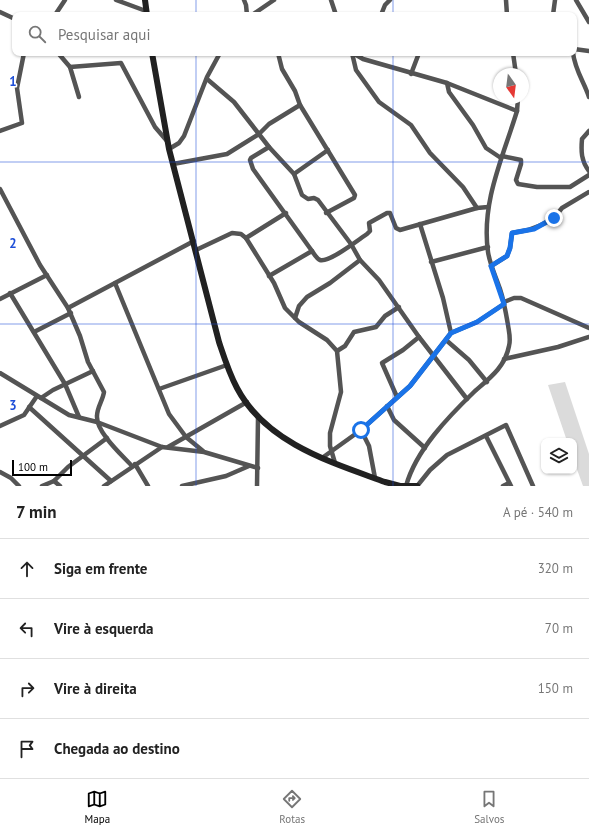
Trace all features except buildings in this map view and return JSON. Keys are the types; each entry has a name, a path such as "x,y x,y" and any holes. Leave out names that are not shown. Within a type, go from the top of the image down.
{"street":[{"path":"57,12 65,0"},
{"path":"116,0 144,12"},
{"path":"145,0 146,12"},
{"path":"244,0 246,12"},
{"path":"256,12 274,0"},
{"path":"331,0 335,12"},
{"path":"382,12 384,5 390,0"},
{"path":"506,0 507,12"},
{"path":"553,12 555,0"},
{"path":"576,0 589,22"},
{"path":"0,12 12,18"},
{"path":"577,49 589,51"},
{"path":"0,131 22,123 17,88 23,56"},
{"path":"61,56 70,67 79,97"},
{"path":"153,56 169,149 227,365 237,388 258,418 287,441 322,458 400,486 418,486 430,470 446,456 506,426 533,486"},
{"path":"169,149 180,143 184,136 207,79 218,56"},
{"path":"279,56 282,69 295,91 300,105 342,171 355,197 326,212"},
{"path":"354,56 356,70 379,102 411,125 430,153 464,187 477,208"},
{"path":"358,56 363,59 411,74 447,83 517,111"},
{"path":"411,74 418,56"},
{"path":"513,56 515,68"},
{"path":"573,56 575,69 583,82 589,97"},
{"path":"70,67 121,63 152,121 168,142"},
{"path":"207,79 234,102 269,147 294,174 302,195 308,199 316,199 351,244 360,260 379,280 399,306 419,337 467,399"},
{"path":"447,83 449,92 473,125 486,148 502,157 521,160 516,180 518,184 537,187 570,187 589,175"},
{"path":"406,486 410,472 425,448 467,399 497,372 509,346 510,338 504,303 491,266 486,230 492,185 517,111 518,104"},
{"path":"173,164 222,156 259,134 269,124 300,105"},
{"path":"589,131 582,139 582,159 589,171"},
{"path":"269,147 250,160 253,169 319,259 327,260 369,233 369,223 387,213 390,213 398,230 477,208 488,207"},
{"path":"294,174 328,150"},
{"path":"0,189 25,238 71,313 88,362 104,392 98,408 97,422 107,438 134,465 148,486"},
{"path":"491,266 507,256 510,248 512,233 528,230 541,225 554,218 562,208 589,192"},
{"path":"246,238 286,213"},
{"path":"420,224 443,298 451,333"},
{"path":"196,250 232,233 240,234 246,238 270,276 285,308 296,318 327,340 337,352 341,392 330,433 330,446 335,463"},
{"path":"68,308 194,241"},
{"path":"431,262 488,247"},
{"path":"270,276 312,251"},
{"path":"296,318 300,306 307,297 330,283 360,260"},
{"path":"0,298 47,275"},
{"path":"115,283 169,414 186,436 204,452"},
{"path":"10,293 65,384 79,417"},
{"path":"322,458 361,430 415,381 451,333 477,322 504,303 521,298 589,328"},
{"path":"337,352 345,346 354,332 376,327 385,316 399,306"},
{"path":"34,332 71,313"},
{"path":"398,397 382,363 403,350 419,337"},
{"path":"504,359 558,347 589,337"},
{"path":"446,340 469,360 487,382"},
{"path":"159,389 227,365"},
{"path":"0,426 24,415 29,407 39,397 93,371"},
{"path":"0,373 62,411 97,422 162,447 204,452 258,468"},
{"path":"168,448 186,436 247,402"},
{"path":"387,406 394,420 425,448"},
{"path":"29,407 85,455 111,481"},
{"path":"257,486 258,418"},
{"path":"361,430 369,446 375,478"},
{"path":"486,436 510,485 504,486"},
{"path":"42,486 54,481 68,467 107,438"},
{"path":"104,486 162,447"},
{"path":"182,486 202,484 249,466"},
{"path":"0,472 11,478 19,486"},
{"path":"54,481 60,486"}],"shaded area":[{"path":"565,382 589,454 589,486 583,486 577,469 577,438 566,438 548,385"}],"route":[{"path":"361,430 415,381 451,333 477,322 504,304 491,266 507,256 510,248 510,234 534,229 554,218"}]}
